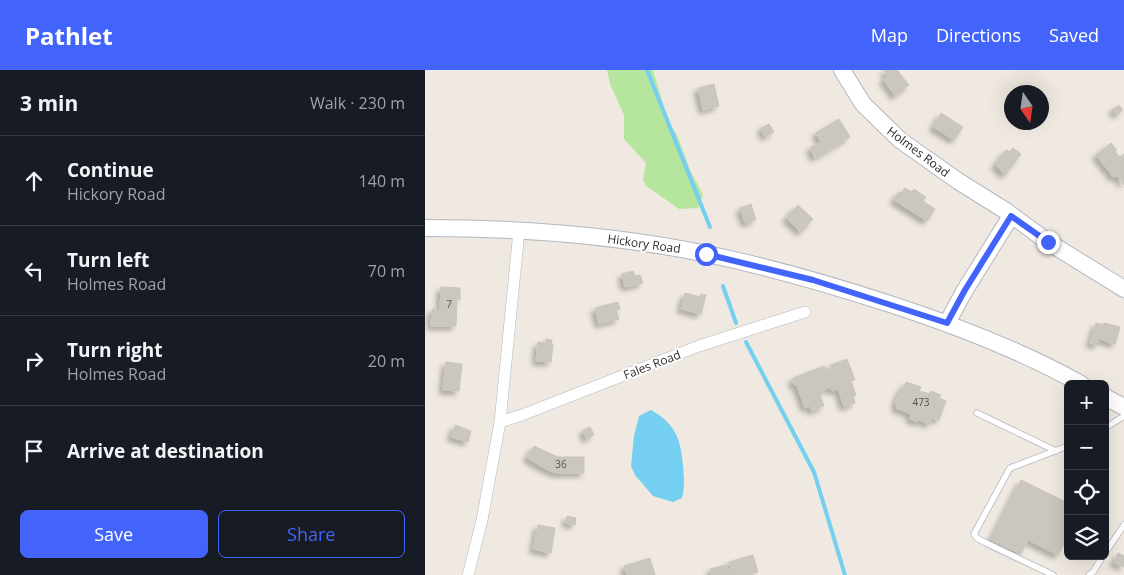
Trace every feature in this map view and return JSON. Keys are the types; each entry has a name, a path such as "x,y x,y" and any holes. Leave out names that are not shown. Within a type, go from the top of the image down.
{"main road":[{"name":"Holmes Road","path":"844,71 863,104 900,140 1048,242 1124,289"},
{"path":"947,323 1011,216"},
{"name":"Hickory Road","path":"425,228 519,230 568,234 620,240 706,254 813,280 947,323 1049,366 1074,380"},
{"path":"1109,399 1124,407"}],"street":[{"path":"468,575 500,422 519,230"},
{"name":"Fales Road","path":"500,422 699,346 805,312"}],"lane":[{"path":"977,413 1056,451"},
{"path":"1109,425 1124,416"},
{"path":"1053,575 984,542 977,538 975,534 1010,468 1064,448"},
{"path":"1109,548 1124,525"},
{"path":"1089,575 1101,560"}],"green space":[{"path":"607,70 653,70 668,121 677,135 690,170 703,195 698,208 679,209 645,185 643,180 646,163 624,139 624,115 610,84"}],"water":[{"path":"651,410 672,427 681,448 684,490 682,498 673,502 653,496 635,475 631,466 634,436 639,416"}],"building":[{"path":"884,70 897,70 909,85 895,96 883,79 888,76"},
{"path":"714,84 719,106 703,110 698,88"},
{"path":"1119,105 1123,110 1117,115 1112,110"},
{"path":"941,113 963,127 954,140 933,127"},
{"path":"839,119 850,137 815,158 810,148 821,142 816,133"},
{"path":"769,124 774,132 765,137 761,128"},
{"path":"1111,143 1117,150 1115,151 1119,157 1124,154 1124,185 1116,175 1114,178 1096,155"},
{"path":"1013,148 1021,154 1005,175 995,165 1006,150 1010,152"},
{"path":"905,188 912,192 914,189 926,197 923,201 935,209 927,221 894,200 899,192 901,193"},
{"path":"751,204 756,220 745,223 740,208"},
{"path":"798,205 813,219 801,232 786,218"},
{"path":"633,271 635,276 640,275 643,283 625,287 622,274"},
{"path":"441,287 460,288 460,300 457,299 456,326 431,326 432,309 440,310"},
{"path":"685,293 700,297 701,294 706,295 701,314 681,309"},
{"path":"618,302 620,309 616,310 619,319 599,324 595,308"},
{"path":"1096,323 1120,327 1115,344 1099,339 1097,345 1090,343"},
{"path":"546,339 552,340 551,344 553,344 551,362 536,361 538,342 546,343"},
{"path":"847,359 855,380 851,381 856,395 853,396 855,403 844,407 838,389 832,391 831,387 819,392 824,406 812,411 810,406 805,408 797,386 793,384 793,378 824,366 826,370 832,368 831,365"},
{"path":"446,362 462,364 459,391 443,390"},
{"path":"906,382 921,387 919,391 930,394 931,391 941,395 939,398 946,401 939,420 932,418 930,424 919,420 918,422 910,419 911,414 896,408 897,405 895,404 901,388 903,389"},
{"path":"455,425 471,431 468,442 451,437"},
{"path":"590,427 594,435 586,439 583,430"},
{"path":"534,446 558,457 584,457 584,473 556,473 548,470 527,458"},
{"path":"1021,480 1064,501 1064,544 1058,555 1028,540 1021,554 991,540"},
{"path":"567,516 576,518 575,525 566,523"},
{"path":"538,525 555,528 551,553 533,549"},
{"path":"1118,553 1124,556 1124,567 1114,563"},
{"path":"753,555 758,572 746,575 712,575 710,569 726,565 728,569 731,568 729,562"},
{"path":"650,558 655,575 627,575 624,566"}],"waterway":[{"path":"647,70 710,227"},
{"path":"723,286 736,323"},
{"path":"746,342 814,472 845,575"}],"route":[{"path":"706,254 813,280 947,323 1011,216 1048,242"}]}
